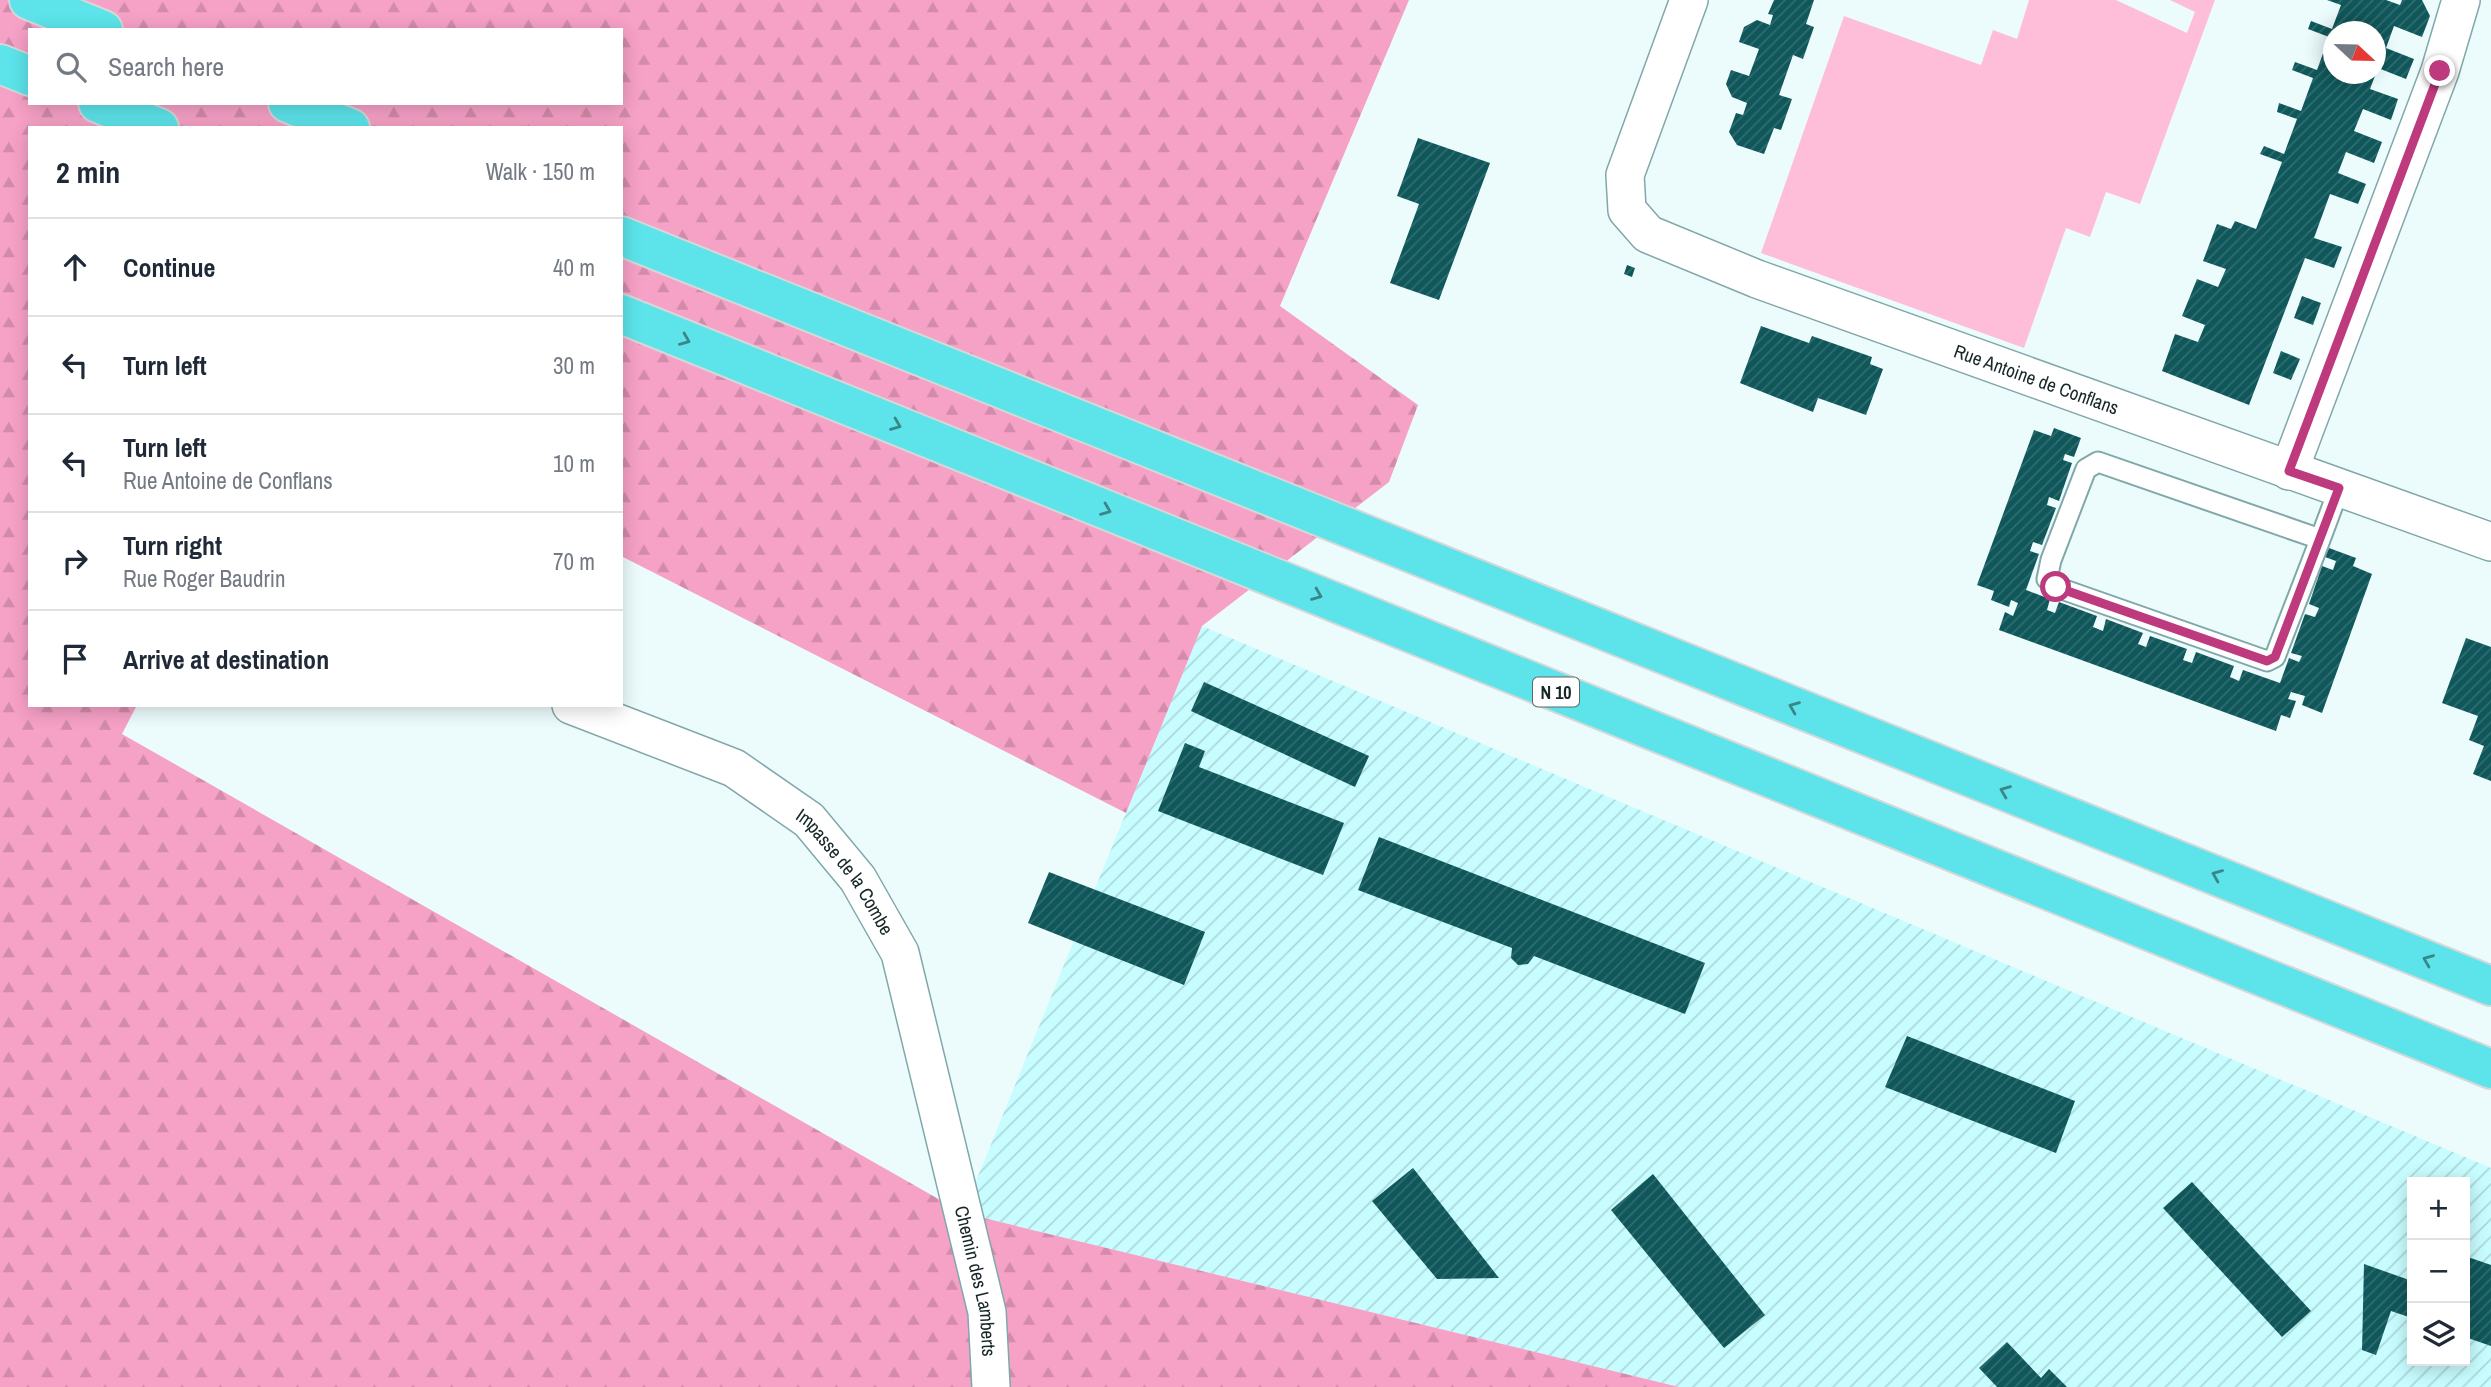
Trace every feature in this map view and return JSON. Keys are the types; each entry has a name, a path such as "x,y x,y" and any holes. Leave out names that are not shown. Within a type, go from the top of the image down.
{"highway":[{"path":"29,0 98,28"},
{"path":"0,64 28,75"},
{"path":"103,105 154,126"},
{"path":"293,105 344,126"},
{"path":"623,237 2491,986"},
{"name":"N 10","path":"623,315 2491,1069"}],"street":[{"name":"Rue Antoine de Conflans","path":"1689,0 1625,175 1627,209 1648,234 1770,284 2491,542"},
{"path":"2289,471 2440,71 2461,0"},
{"name":"Impasse de la Combe","path":"577,707 734,768 809,820 858,879 900,953 955,1176"},
{"name":"Chemin des Lamberts","path":"955,1176 987,1312 991,1387"}],"lane":[{"path":"2320,539 2098,462 2086,469 2051,560 2048,579 2056,587 2267,661 2275,657 2320,539 2339,488"}],"shaded area":[{"path":"2029,0 2116,0 2187,33 2195,12 2170,0 2215,0 2140,204 2106,192 2090,237 2066,228 2024,348 1761,253 1844,16 1981,65 1993,30 2017,39"},
{"path":"1202,626 2491,1168 2491,1387 1679,1387 963,1213"}],"green space":[{"path":"0,0 1409,0 1280,306 1418,405 1389,482 1202,626 1126,813 623,557 623,126 28,126 28,707 136,707 122,734 963,1213 1679,1387 0,1387"}],"building":[{"path":"1774,0 1814,0 1806,24 1814,27 1803,59 1793,55 1779,95 1792,99 1781,130 1774,128 1764,154 1737,145 1729,132 1736,113 1743,115 1747,103 1732,97 1726,84 1731,70 1749,76 1759,49 1739,42 1744,27 1757,20 1770,25 1773,15 1768,14"},
{"path":"2327,0 2386,0 2400,5 2402,0 2422,0 2430,16 2422,37 2394,26 2386,48 2386,21 2335,21 2341,5"},
{"path":"2311,21 2323,26 2323,35 2308,29"},
{"path":"2386,48 2414,59 2406,79 2386,71"},
{"path":"2323,54 2323,84 2372,84 2370,89 2398,99 2391,120 2363,109 2354,131 2382,142 2374,163 2346,152 2338,173 2366,184 2358,204 2330,194 2314,238 2342,247 2334,268 2305,258 2249,405 2162,371 2175,334 2198,342 2205,325 2182,316 2197,279 2218,287 2226,269 2203,261 2217,224 2231,229 2235,221 2256,229 2282,162 2260,154 2264,146 2284,154 2297,119 2277,112 2279,103 2301,111 2313,78 2292,70 2295,62 2317,70"},
{"path":"1418,138 1490,163 1439,300 1390,283 1419,204 1397,196"},
{"path":"1627,265 1635,268 1632,277 1624,274"},
{"path":"2302,296 2321,303 2313,325 2294,318"},
{"path":"1761,326 1809,343 1812,336 1872,357 1870,364 1883,369 1866,415 1818,398 1813,412 1740,383"},
{"path":"2281,351 2300,359 2291,380 2273,373"},
{"path":"2054,428 2081,438 2074,457 2065,454 2063,460 2072,463 2059,501 2049,497 2047,505 2056,508 2042,545 2033,542 2030,551 2039,554 2026,590 2050,599 2047,610 2055,613 2059,602 2097,616 2093,627 2103,631 2106,619 2143,633 2138,644 2146,647 2150,636 2187,649 2183,660 2192,663 2196,652 2234,666 2230,677 2239,681 2243,670 2280,683 2289,658 2299,662 2302,656 2291,653 2305,614 2315,617 2319,608 2309,604 2322,566 2333,570 2336,561 2325,557 2329,548 2356,558 2353,566 2372,574 2322,713 2302,705 2305,696 2291,692 2288,699 2296,701 2290,718 2281,715 2276,731 1999,630 2005,612 2013,616 2018,603 2011,600 2009,607 1991,600 1994,591 1977,585 2034,430 2051,436"},
{"path":"2466,638 2491,647 2491,781 2473,774 2484,746 2469,740 2478,716 2442,703"},
{"path":"1204,682 1369,756 1355,787 1191,711"},
{"path":"1185,743 1205,751 1199,767 1344,823 1323,875 1158,811"},
{"path":"1379,837 1705,963 1685,1014 1534,956 1528,964 1518,965 1511,958 1512,948 1358,890"},
{"path":"1049,872 1205,932 1184,985 1028,923"},
{"path":"1907,1036 2075,1101 2056,1153 1885,1087"},
{"path":"1413,1168 1499,1278 1437,1279 1372,1201"},
{"path":"1653,1174 1765,1315 1724,1348 1611,1210"},
{"path":"2192,1182 2311,1311 2282,1337 2163,1208"},
{"path":"2470,1258 2491,1265 2491,1346 2470,1339"},
{"path":"2364,1264 2407,1279 2407,1316 2391,1311 2376,1355 2362,1350"},
{"path":"2007,1342 2041,1378 2049,1369 2067,1387 1997,1387 1979,1368"}],"route":[{"path":"2056,587 2267,661 2275,657 2339,488 2289,471 2440,71"}]}
